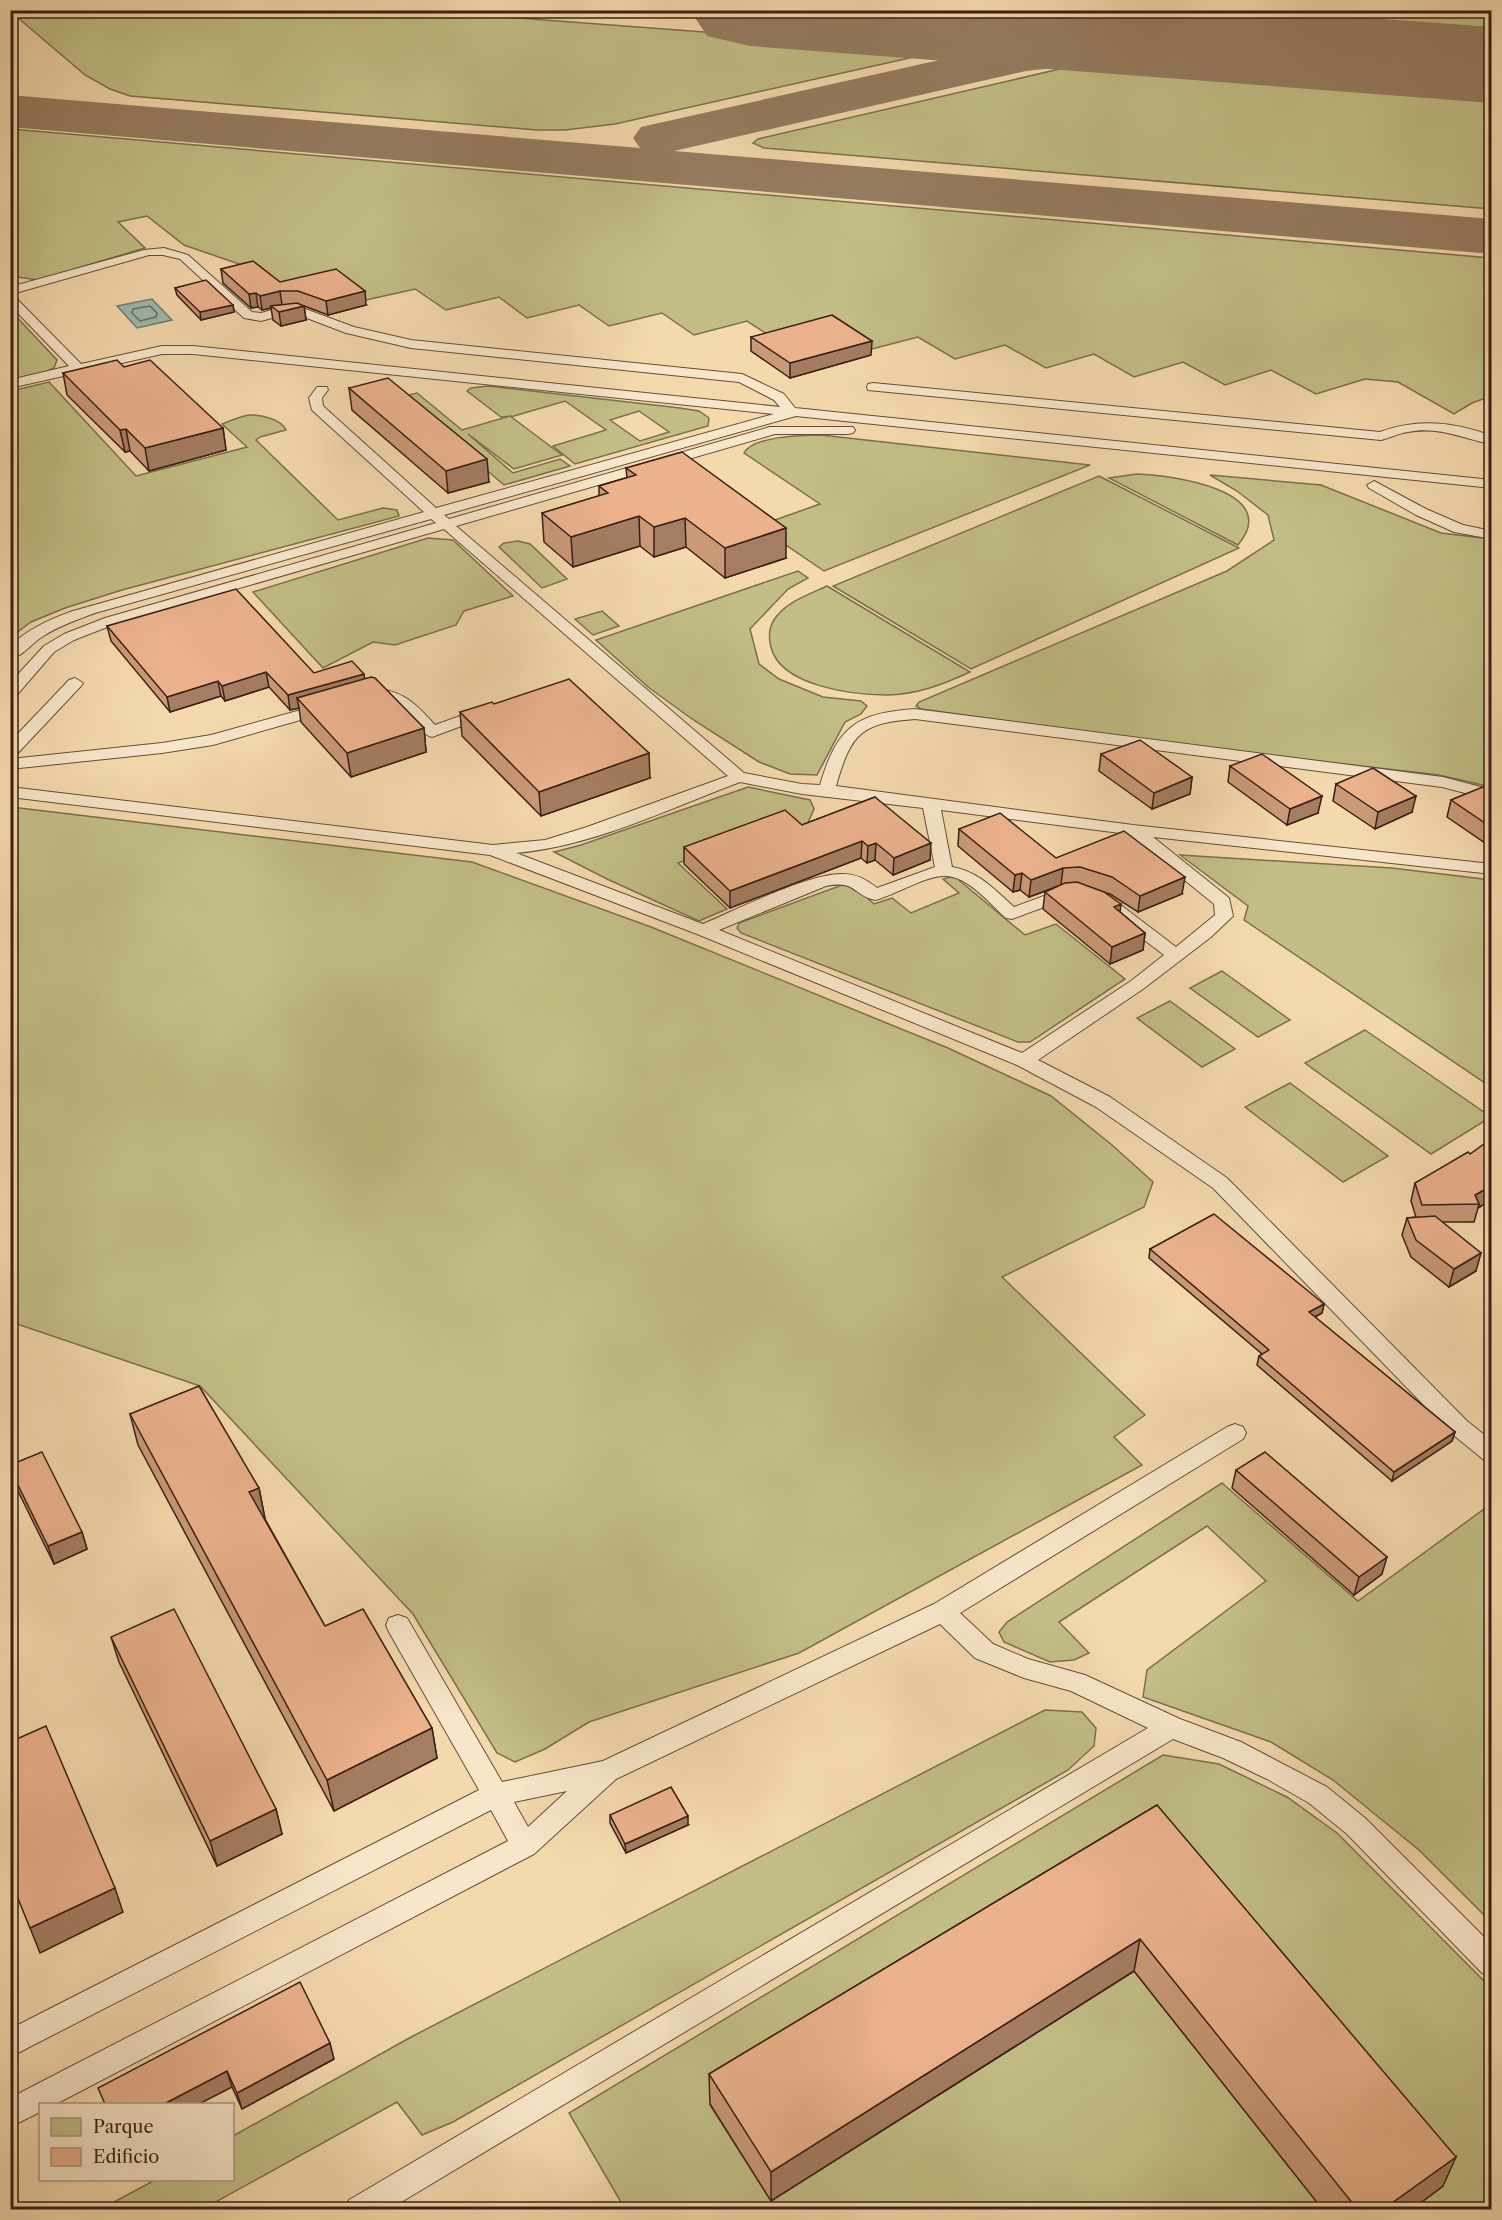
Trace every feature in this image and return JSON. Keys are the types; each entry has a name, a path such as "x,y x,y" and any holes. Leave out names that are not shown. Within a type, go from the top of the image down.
{"lane":[{"path":"10,291 148,252 164,251 184,257 248,315 261,317 283,311 300,311 350,330 411,344 742,378 779,397 792,413"},
{"path":"10,297 78,368"},
{"path":"10,384 162,350 193,350 1491,484"},
{"path":"873,387 1381,436 1397,429 1425,425 1447,426 1491,441"},
{"path":"322,390 315,398 316,407 433,513 739,777 802,789 827,790 1133,830 1491,869"},
{"path":"10,655 25,639 51,623 90,610 792,413"},
{"path":"10,693 49,649 79,633 110,621 825,415"},
{"path":"740,426 756,435"},
{"path":"776,430 844,430 1491,497"},
{"path":"1374,485 1421,512 1459,529 1491,535"},
{"path":"10,752 75,683"},
{"path":"10,764 162,748 213,740 374,694 390,695 404,700 432,732 504,705"},
{"path":"827,790 836,755 855,728 870,720 891,715 915,714 1443,782 1491,795"},
{"path":"10,792 493,850 546,845 593,831 739,777"},
{"path":"931,804 944,869"},
{"path":"1024,1061 1137,985 1224,916 1223,902 1209,888 1133,830"},
{"path":"493,850 703,930 1024,1061 1103,1102 1220,1182 1459,1426 1491,1454"},
{"path":"703,930 821,882 841,878 860,882 875,895 944,869 966,877 1012,914 1065,892 1083,891"},
{"path":"1102,899 1175,955"},
{"path":"10,2044 495,1795 607,1771 943,1611 1235,1433"},
{"path":"943,1611 984,1651 1024,1668 1076,1682 1171,1727 1232,1750 1276,1771 1318,1796 1356,1826 1491,1964"},
{"path":"398,1625 525,1846"},
{"path":"359,2210 1171,1727"},
{"path":"10,2113 525,1846 607,1771"}],"green space":[{"path":"10,11 425,11 929,49 936,52 615,124 565,130 537,130 130,96 110,89 85,75"},
{"path":"1161,11 1491,11 1491,34"},
{"path":"1116,64 1491,91 1491,209 764,148 753,143 758,139 1064,68"},
{"path":"11,129 1491,258 1491,396 1472,403 1454,414 1398,382 1365,379 1316,394 1271,370 1225,385 1183,362 1134,377 1094,354 1046,368 1005,345 955,359 918,337 868,350 779,342 747,321 694,335 662,313 609,326 579,305 527,318 499,297 446,310 415,289 366,300 291,292 262,272 184,245 147,216 118,222 145,248 38,280 11,276"},
{"path":"10,310 57,360 54,368 43,373 11,380"},
{"path":"49,382 136,476 247,447 222,424 244,416 261,416 281,423 286,430 256,440 338,520 383,508 397,510 399,516 122,590 65,608 31,622 11,637 11,391"},
{"path":"488,386 699,411 709,418 708,426 575,464 553,446 606,430 565,401 514,416 501,417 467,391 471,388","holes":["639,411 669,432 640,441 610,420"]},
{"path":"417,393 462,430 510,416 562,455 514,469 468,434 513,473 560,459 570,466 504,485 401,397"},
{"path":"821,435 1090,465 824,571 758,526 820,504 744,453 749,447 768,440"},
{"path":"1137,474 1196,482 1217,489 1235,499 1246,511 1248,526 1238,545 1109,478"},
{"path":"1210,475 1321,485 1441,533 1491,539 1491,787 1439,775 1180,745 921,709 916,706 919,702 1227,571 1274,540 1268,515 1237,491"},
{"path":"1099,476 1239,548 971,669 833,586"},
{"path":"428,538 453,540 513,596 464,611 456,625 395,645 373,642 323,668 253,592"},
{"path":"518,541 530,544 567,579 542,588 499,547 504,543"},
{"path":"798,571 808,578 788,589 750,629 759,664 779,679 823,697 861,701 867,706 861,714 845,722 817,775 790,774 759,762 692,719 648,687 596,640"},
{"path":"827,586 970,672 930,688 909,693 873,695 820,686 788,671 777,660 771,647 769,635 772,624 781,611 800,598"},
{"path":"602,611 619,626 593,635 575,619"},
{"path":"748,787 810,800 814,809 807,825 794,831 784,823 678,863 727,909 699,921 554,852 581,845"},
{"path":"11,807 472,862 651,927 948,1048 1051,1096 1112,1145 1153,1182 1144,1207 1002,1277 1145,1415 1114,1437 1142,1465 799,1653 589,1722 545,1749 515,1762 497,1753 413,1614 200,1386 11,1322"},
{"path":"1180,855 1392,868 1491,880 1491,1087 1244,920 1248,906"},
{"path":"954,876 1025,935 1056,924 1125,979 1030,1042 1018,1042 741,933 737,928 739,923 842,885 854,886 874,904 892,898 911,913 959,893 943,879"},
{"path":"1222,971 1290,1020 1258,1037 1190,988"},
{"path":"1170,1001 1235,1049 1202,1067 1137,1018"},
{"path":"1365,1030 1491,1117 1431,1154 1305,1063"},
{"path":"1290,1083 1388,1156 1343,1182 1245,1107"},
{"path":"1222,1483 1358,1601 1491,1504 1491,1922 1419,1850 1333,1780 1271,1742 1143,1697 1147,1670 1266,1581 1207,1526 1059,1622 1089,1653 1074,1660 1050,1662 1004,1642 999,1632 1007,1622"},
{"path":"1045,1710 1082,1712 1096,1728 1094,1746 1068,1770 453,2122 422,2135 397,2102 203,2209 101,2209 153,2181 234,2181 234,2135 413,2036"},
{"path":"1163,1755 1219,1764 1287,1797 1337,1833 1491,1988 1491,2209 1411,2209 1150,1838 710,2105 771,2201 1134,1971 1323,2209 625,2209 569,2113"}],"water":[{"path":"152,299 172,320 137,328 117,306"}],"building":[{"path":"253,261 280,282 336,269 365,291 326,301 298,291 280,291 260,296 256,293 249,294 221,269"},
{"path":"206,280 233,305 200,312 175,288"},
{"path":"297,303 304,306 279,312 271,306"},
{"path":"832,315 872,341 790,363 751,337"},
{"path":"117,360 124,367 150,360 223,428 145,448 126,429 120,430 63,373"},
{"path":"388,378 487,459 446,471 349,388"},
{"path":"682,452 786,528 725,548 685,518 654,527 639,516 571,537 542,513 608,493 599,486 636,475 626,468"},
{"path":"236,589 314,673 352,661 364,674 288,695 266,672 222,686 218,681 167,697 107,626"},
{"path":"371,677 375,678 424,728 347,753 297,698"},
{"path":"569,679 649,753 539,792 460,712 492,702 494,704"},
{"path":"1140,740 1192,777 1154,793 1101,754"},
{"path":"1262,754 1322,796 1290,809 1230,766"},
{"path":"1373,768 1416,796 1378,812 1336,784"},
{"path":"1491,784 1491,827 1451,800"},
{"path":"875,797 931,843 894,858 876,843 868,846 862,841 730,891 684,847 785,810 802,825"},
{"path":"1000,813 1056,858 1124,831 1185,877 1140,896 1112,877 1080,867 1063,868 1031,880 1022,873 1015,875 959,829"},
{"path":"1077,882 1104,892 1121,904 1114,907 1145,933 1112,947 1045,892 1065,883"},
{"path":"1491,1139 1491,1186 1475,1195 1479,1204 1422,1205 1415,1183 1468,1152 1470,1154"},
{"path":"1214,1214 1324,1304 1309,1312 1455,1432 1394,1472 1259,1356 1269,1350 1150,1249"},
{"path":"1435,1216 1481,1253 1454,1269 1416,1240 1407,1218"},
{"path":"199,1386 259,1488 249,1492 325,1626 363,1609 432,1728 327,1780 130,1414"},
{"path":"42,1452 82,1532 48,1546 10,1469 10,1465"},
{"path":"1265,1452 1387,1557 1359,1577 1236,1470"},
{"path":"174,1609 276,1809 210,1841 111,1637"},
{"path":"46,1726 115,1888 30,1928 10,1879 10,1742"},
{"path":"671,1787 688,1816 625,1844 610,1815"},
{"path":"1157,1805 1456,2157 1382,2210 1358,2210 1140,1939 771,2172 709,2074"},
{"path":"300,1982 330,2043 237,2093 227,2071 166,2103 105,2103 98,2088"}],"taxiway":[{"path":"983,28 1024,36 1034,46 1026,56"},
{"path":"1026,56 1127,45 1244,47"},
{"path":"660,138 1026,56"},
{"path":"10,111 1492,237"}],"runway":[{"path":"750,10 1492,65"}]}
